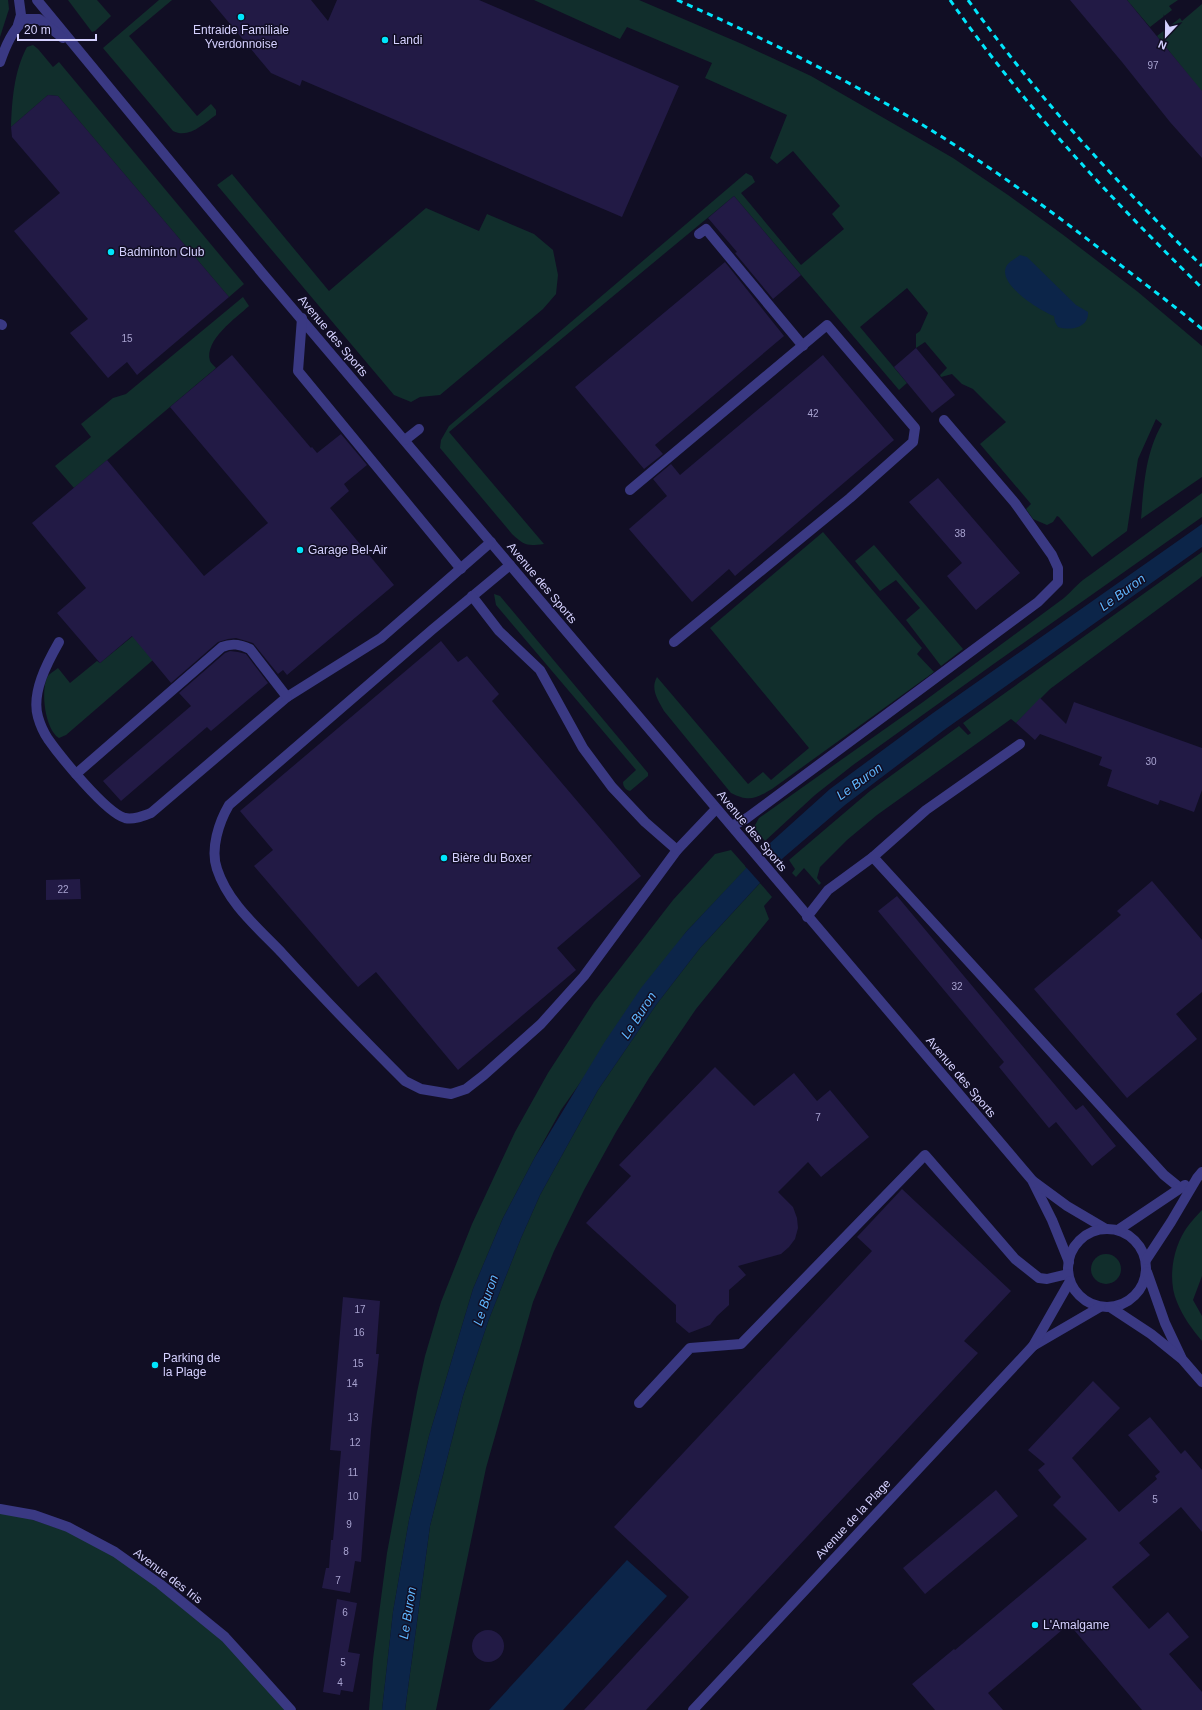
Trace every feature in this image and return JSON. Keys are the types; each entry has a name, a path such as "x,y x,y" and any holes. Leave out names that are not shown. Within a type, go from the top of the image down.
{"street":[{"path":"0,62 7,42 17,26 21,15 19,0"},
{"name":"Avenue des Sports","path":"37,0 263,274 302,318 732,826 807,917 1032,1180 1067,1206 1106,1229"},
{"path":"17,26 25,19 39,19 82,54"},
{"path":"699,234 706,229 803,346"},
{"path":"302,318 298,371 461,569"},
{"path":"630,490 827,325 916,428 913,442 850,498 674,642"},
{"path":"732,826 747,818 1038,602 1058,582 1058,568 1052,555 1015,503 944,420"},
{"path":"405,440 419,429"},
{"path":"59,642 49,660 37,695 38,716 47,738 76,774 109,808 124,818 139,818 151,813 287,697 381,638 491,542"},
{"path":"510,565 229,805 222,817 215,849 217,868 231,899 317,991 405,1081 421,1089 452,1094 466,1089 484,1075 541,1024 584,976 677,850 716,808"},
{"path":"472,596 499,630 540,670 582,748 612,787 645,822 677,850"},
{"path":"76,774 222,647 230,644 241,645 250,649 287,697"},
{"path":"807,917 828,890 873,857 926,810 1020,744"},
{"path":"873,857 1164,1175 1180,1188"},
{"path":"639,1403 690,1348 741,1344 925,1155 1015,1259 1039,1278 1047,1279 1069,1277"},
{"path":"1118,1230 1199,1175"},
{"path":"1146,1260 1199,1175"},
{"name":"Avenue des Sports","path":"1032,1180 1052,1220 1069,1262"},
{"path":"1147,1272 1143,1284 1134,1297 1120,1305 1100,1307 1080,1297 1073,1288 1069,1277 1069,1262 1072,1250 1078,1242 1094,1231 1106,1229 1118,1230 1136,1241 1142,1249 1146,1260 1147,1272 1165,1323 1182,1358"},
{"name":"Avenue de la Plage","path":"693,1710 1033,1346 1069,1277"},
{"name":"Avenue de la Plage","path":"1033,1346 1100,1307"},
{"path":"1110,1307 1151,1334 1199,1370 1202,1382"},
{"name":"Avenue des Iris","path":"0,1509 34,1515 68,1526 115,1552 160,1584 225,1638 291,1710"}],"green space":[{"path":"0,0 8,0 9,9 0,37"},
{"path":"68,0 97,0 111,16 92,32"},
{"path":"159,0 172,0 129,36 197,116 211,104 216,110 216,115 190,132 179,133 173,131 103,48"},
{"path":"534,0 639,0 742,44 811,76 953,158 1008,195 1138,292 1202,346 1202,477 1141,519 1146,470 1156,435 1162,424 1156,419 1138,459 1127,531 1092,557 1059,517 1057,516 1053,522 1047,525 1033,519 1026,509 1031,504 980,444 1006,422 973,389 962,384 952,374 941,377 940,375 947,368 925,342 916,348 916,334 920,331 928,313 907,288 860,327 907,383 899,390 734,196 449,432 544,544 530,545 520,541 512,534 440,448 441,440 449,426 746,173 752,176 755,182 741,193 801,265 844,229 832,214 840,206 793,151 777,164 770,158 787,115 705,78 712,63 627,27 620,39"},
{"path":"1127,0 1178,0 1169,6 1172,10 1150,27"},
{"path":"1202,4 1202,92 1157,36 1180,18 1182,21"},
{"path":"33,45 53,67 59,62 244,284 229,297 58,96 48,95 11,127 16,76 27,47"},
{"path":"232,174 329,291 426,208 479,231 487,214 534,234 553,250 558,275 556,294 543,309 440,395 420,397 411,402 394,395 217,185"},
{"path":"243,297 249,306 222,330 212,345 209,353 210,361 216,368 74,488 55,466 91,437 81,424 113,398 126,394"},
{"path":"1202,493 1202,517 853,765 815,795 765,841 754,827 759,818 923,702 1064,598 1086,577"},
{"path":"823,532 922,648 917,654 934,672 772,789 756,797 743,798 731,793 664,711 656,694 654,686 655,681 657,677 748,784 763,772 771,780 809,748 710,628"},
{"path":"874,545 963,649 941,666 906,620 920,608 896,580 880,591 855,561"},
{"path":"1202,552 1202,576 1200,578 1050,689 1016,723 1011,719 877,815 847,840 820,867 817,878 821,883 819,885 804,868 796,877 792,873 795,869 789,860 870,791 959,726 968,735 971,733 963,723"},
{"path":"205,577 212,609 66,735 59,738 54,734 50,727 45,709 44,690 48,676 58,668 70,683 97,661 100,663"},
{"path":"494,594 500,596 648,773 648,776 630,791 625,788 623,782 636,770 496,605"},
{"path":"731,850 747,868 686,932 561,1110 503,1218 473,1289 429,1436 409,1520 393,1612 382,1710 369,1710 373,1659 387,1553 417,1392 425,1356 441,1302 472,1224 515,1132 548,1073 594,1002 673,900 715,854"},
{"path":"760,883 772,897 764,906 769,919 696,1009 649,1078 616,1132 584,1190 554,1251 533,1302 486,1468 436,1710 405,1710 430,1526 463,1396 489,1319 521,1238 540,1195 598,1090 656,1005 700,948"},
{"path":"1202,1210 1202,1276 1193,1300 1202,1316 1202,1341 1188,1323 1179,1307 1174,1293 1172,1273 1175,1253 1183,1234"},
{"path":"1106,1254 1117,1258 1121,1269 1117,1280 1106,1284 1095,1280 1091,1269 1095,1258"},
{"path":"0,1509 96,1541 195,1612 291,1710 0,1710"}],"water":[{"path":"1020,255 1027,257 1076,305 1088,312 1085,322 1082,325 1068,329 1058,327 1054,316 1031,303 1014,289 1008,282 1005,274 1006,267"},
{"name":"Le Buron","path":"1202,524 1202,547 944,730 845,805 783,858 700,948 656,1005 598,1090 540,1195 521,1238 489,1319 463,1396 430,1526 405,1710 382,1710 393,1612 409,1520 429,1436 473,1289 503,1218 535,1157 604,1043 641,988 686,932 769,844 830,789 933,713"},
{"path":"627,1560 667,1596 563,1710 489,1710"}],"pier":[{"path":"767,844 782,861 761,884 745,866"}],"building":[{"path":"210,0 311,0 328,21 337,0 479,0 679,86 622,217 302,80 300,86 271,73"},
{"path":"1070,0 1127,0 1202,91 1202,158 1170,122"},
{"name":"Badminton Club","path":"48,95 58,96 229,297 137,375 127,362 108,378 70,333 88,319 14,231 60,193 12,137 11,127"},
{"path":"734,196 801,275 773,299 735,253 737,252 708,218"},
{"path":"725,262 784,336 655,445 663,454 644,469 575,387"},
{"path":"916,348 955,395 932,413 894,367"},
{"path":"232,355 311,448 312,447 317,453 341,434 367,465 344,484 349,491 330,508 394,585 287,675 283,670 278,674 253,643 236,638 218,642 171,683 132,636 100,663 57,613 86,588 32,523 107,460 204,576 268,523 170,407"},
{"path":"823,355 894,440 735,576 729,569 692,602 629,529 667,496 653,479 671,464 680,475"},
{"path":"938,478 1020,573 976,610 947,576 962,563 909,502"},
{"name":"Bière du Boxer","path":"441,641 458,662 467,656 499,694 492,701 641,876 557,948 576,970 458,1070 376,972 358,987 254,866 273,850 240,811"},
{"path":"230,651 246,654 268,683 211,731 207,727 121,801 103,781 191,706 179,693 225,653"},
{"path":"1040,698 1066,724 1074,702 1202,748 1202,790 1194,812 1160,800 1158,805 1107,786 1112,770 1099,765 1102,757 1040,734 1035,740 1016,723"},
{"path":"80,879 81,899 46,900 46,880"},
{"path":"1152,881 1202,940 1202,992 1176,1014 1197,1039 1127,1098 1034,989 1121,915 1117,911"},
{"path":"897,896 1076,1110 1083,1105 1116,1146 1092,1166 1056,1122 1049,1128 999,1067 1004,1062 878,911"},
{"path":"715,1067 754,1106 794,1073 817,1101 830,1090 869,1137 821,1177 808,1162 778,1192 793,1207 797,1218 798,1228 795,1239 781,1254 738,1266 746,1275 729,1290 729,1305 710,1325 689,1333 676,1322 676,1305 586,1223 631,1176 619,1165"},
{"path":"902,1189 1011,1291 964,1341 978,1353 646,1710 584,1710 689,1597 614,1527 872,1251 857,1237"},
{"path":"343,1297 380,1301 376,1354 379,1354 371,1431 361,1562 355,1561 350,1593 322,1588 326,1568 329,1568 331,1540 333,1540 341,1451 330,1450"},
{"path":"1093,1381 1120,1408 1072,1458 1119,1512 1157,1479 1155,1476 1160,1472 1128,1435 1150,1417 1181,1454 1185,1450 1202,1470 1202,1532 1181,1507 1139,1543 1150,1555 1112,1587 1149,1629 1168,1612 1189,1637 1169,1654 1202,1692 1202,1710 1142,1710 1069,1624 988,1693 1003,1710 935,1710 912,1684 954,1649 955,1650 1087,1539 1053,1505 1061,1497 1038,1470 1045,1464 1028,1450"},
{"path":"996,1490 1018,1516 925,1594 903,1568"},
{"path":"337,1599 357,1603 348,1652 360,1654 353,1692 341,1690 340,1695 323,1692"},
{"path":"485,1630 491,1630 501,1637 504,1646 503,1652 497,1659 491,1662 485,1662 475,1655 472,1649 472,1643 479,1633"}],"railway":[{"path":"677,0 737,27 825,71 883,102 939,135 1049,210 1202,329"},
{"path":"950,0 1008,77 1069,150 1134,220 1202,288"},
{"path":"968,0 1022,71 1108,171 1202,266"}],"place":[{"name":"Entraide Familiale Yverdonnoise","path":"241,17"},
{"name":"Landi","path":"385,40"},
{"name":"Badminton Club","path":"111,252"},
{"name":"Garage Bel-Air","path":"300,550"},
{"name":"Bière du Boxer","path":"444,858"},
{"name":"Parking de la Plage","path":"155,1365"},
{"name":"L'Amalgame","path":"1035,1625"}]}
